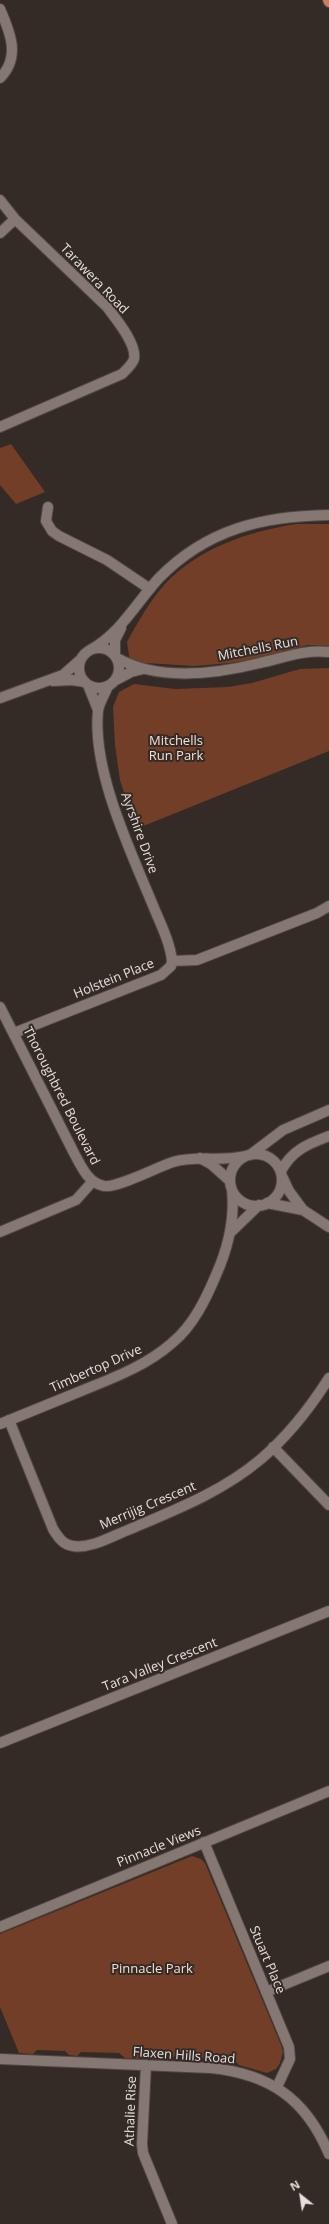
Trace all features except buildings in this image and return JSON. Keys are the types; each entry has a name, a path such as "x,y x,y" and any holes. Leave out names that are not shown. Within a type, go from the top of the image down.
{"street":[{"path":"0,9 9,31 13,51 10,64 0,78"},
{"name":"Tarawera Road","path":"0,200 15,219 106,307 118,322 134,353 134,361 122,374 0,427"},
{"path":"0,233 15,219"},
{"path":"48,507 46,521 52,531 107,560 150,589"},
{"path":"0,698 63,675 90,650 100,644 121,626 150,589 178,562 199,547 222,534 249,524 278,518 329,515"},
{"path":"47,682 72,680 94,688 111,684 119,670 115,640 121,626"},
{"path":"90,650 103,648 116,656"},
{"name":"Mitchells Run","path":"111,684 131,672 144,669 194,672 248,666 301,653 329,652"},
{"name":"Mitchells Run","path":"116,656 144,669"},
{"path":"80,660 79,672 86,684"},
{"name":"Ayrshire Drive","path":"86,684 98,710 100,746 112,800 166,936 172,961"},
{"name":"Ayrshire Drive","path":"98,710 111,684"},
{"name":"Holstein Place","path":"14,1033 162,975 171,966 172,961 197,960 317,913 329,906"},
{"name":"Thoroughbred Boulevard","path":"0,1008 77,1158 93,1182 108,1186 172,1162 199,1158 227,1159 247,1155"},
{"path":"231,1185 234,1166 247,1155 283,1130 329,1110"},
{"path":"263,1204 279,1191 281,1173 290,1156 296,1151 329,1136"},
{"path":"247,1155 265,1155 271,1158 281,1173 289,1191 303,1210 329,1227"},
{"path":"199,1158 211,1164 231,1185 243,1202 303,1210"},
{"path":"0,1232 76,1200 93,1182"},
{"name":"Timbertop Drive","path":"5,1422 123,1374 148,1361 173,1342 192,1320 208,1294 219,1268 230,1233 234,1207 231,1185"},
{"name":"Timbertop Drive","path":"230,1233 263,1204"},
{"name":"Merrijig Crescent","path":"5,1422 53,1529 64,1543 72,1546 86,1546 198,1499 242,1474 273,1447 307,1410 329,1378"},
{"path":"273,1447 329,1505"},
{"name":"Tara Valley Crescent","path":"0,1743 329,1611"},
{"name":"Pinnacle Views","path":"0,1926 329,1791"},
{"name":"Stuart Place","path":"204,1842 290,2051 289,2062 277,2087"},
{"path":"266,1992 329,1966"},
{"name":"Flaxen Hills Road","path":"0,2059 230,2070 261,2079 277,2087 291,2098 308,2116 329,2154"},
{"name":"Athalie Rise","path":"146,2066 142,2144 143,2153 172,2224"}],"green space":[{"path":"11,444 45,492 16,504 0,485 0,448"},
{"path":"296,524 329,524 329,646 308,645 252,660 194,666 130,662 127,642 153,598 178,572 192,561 208,552 241,537 277,527"},
{"name":"Mitchells Run Park","path":"329,668 329,751 136,829 120,780 115,745 113,707 119,692 134,684 175,689 228,687 252,683 300,669"},
{"name":"Pinnacle Park","path":"192,1856 201,1859 205,1863 281,2045 283,2051 280,2063 276,2069 267,2073 239,2065 234,2060 175,2056 168,2060 125,2058 119,2053 81,2052 77,2056 69,2055 65,2051 37,2050 33,2054 19,2053 0,2007 0,1934"}]}
